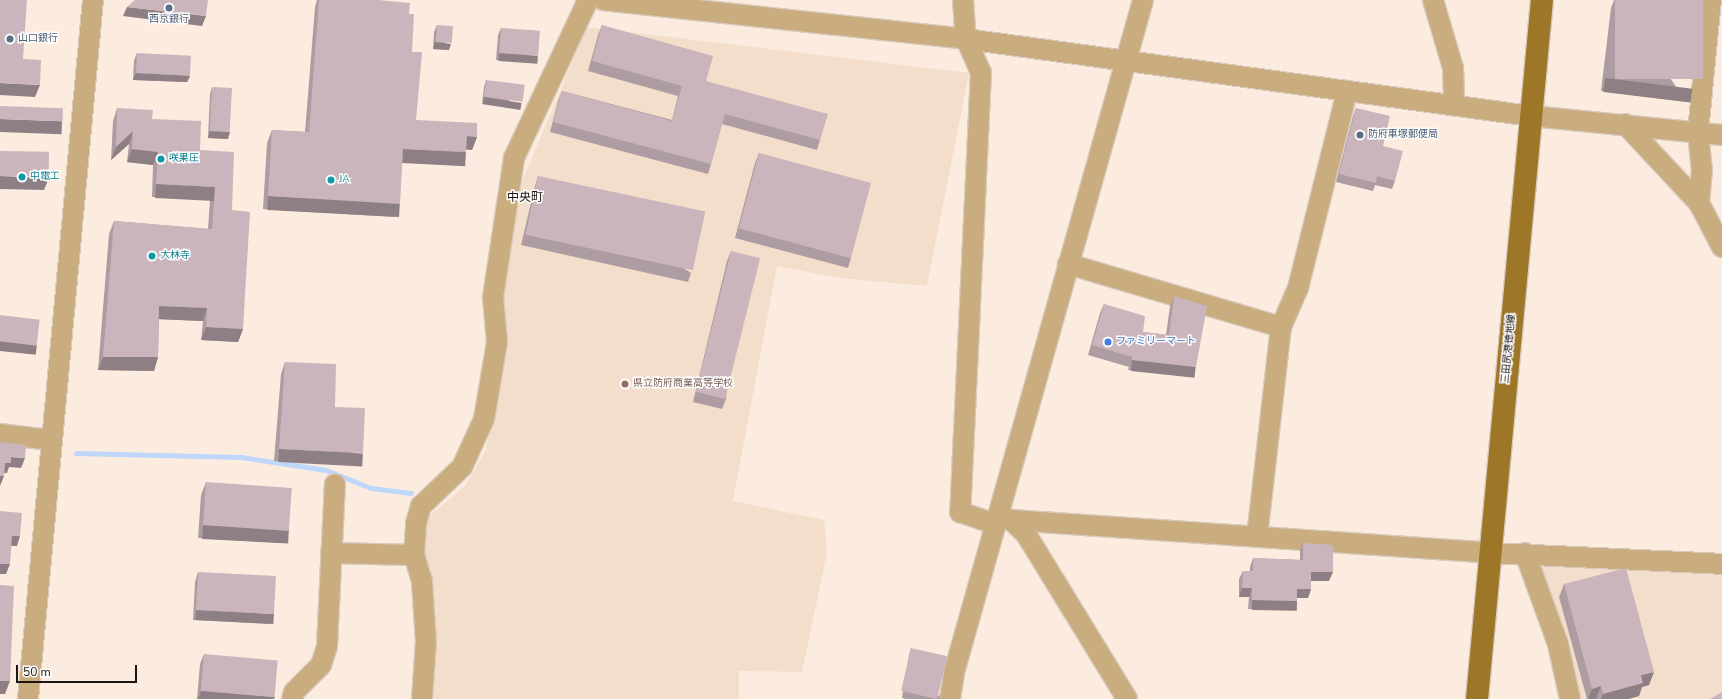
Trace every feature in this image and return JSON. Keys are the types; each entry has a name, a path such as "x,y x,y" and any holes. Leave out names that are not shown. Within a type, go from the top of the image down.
{"main road":[{"name":"三田尻港徳地線","path":"1477,699 1542,0"}],"street":[{"path":"28,699 93,0"},
{"path":"422,699 426,642 422,581 414,555 421,506 452,481 462,467 484,419 497,342 493,297 514,158 588,0"},
{"path":"603,0 685,4 1126,60 1531,116 1626,124 1722,135"},
{"path":"963,0 966,40 981,72 960,512 1001,520 1491,553 1722,564"},
{"path":"950,699 1001,520 1068,264 1143,0"},
{"path":"1433,0 1453,68 1454,105"},
{"path":"1699,203 1702,171 1698,132 1711,0"},
{"path":"1257,537 1281,327 1298,288 1347,91"},
{"path":"1626,124 1699,203 1722,247"},
{"path":"1068,264 1281,327"},
{"path":"0,434 51,440"},
{"path":"292,699 294,692 321,665 327,646 335,484"},
{"path":"1001,520 1026,534 1127,699"},
{"path":"332,553 414,555"},
{"path":"1525,554 1558,644 1570,699"}],"shaded area":[{"name":"県立防府商業高等学校","path":"587,27 969,73 927,286 839,278 777,266 733,501 824,520 827,553 802,672 739,671 739,699 430,699 436,648 429,574 421,553 426,519 465,486 486,450 501,354 498,281 521,184"},
{"path":"1525,553 1722,564 1722,699 1570,699"}],"building":[{"name":"山口銀行","path":"0,0 27,0 23,59 41,60 40,85 0,83"},
{"path":"135,0 208,0 206,16 127,7"},
{"path":"319,0 378,0 410,3 409,14 414,14 412,52 422,52 416,120 477,123 477,137 467,136 466,152 403,149 400,204 268,196 272,130 309,132"},
{"path":"1615,0 1703,0 1703,79 1615,79"},
{"path":"437,25 453,26 452,43 436,42"},
{"path":"602,25 713,56 706,81 828,114 820,140 725,114 711,164 553,122 562,91 672,121 682,86 592,61"},
{"path":"501,28 540,31 538,56 499,53"},
{"path":"137,53 191,56 190,76 136,73"},
{"path":"486,80 525,85 523,102 484,97"},
{"path":"212,87 232,88 230,132 210,131"},
{"path":"0,106 63,108 63,121 0,119"},
{"path":"117,108 153,110 152,119 201,121 200,150 234,152 232,210 250,212 243,329 206,327 207,308 159,306 158,357 103,357 114,221 212,229 215,187 156,184 158,152 132,149 133,131 116,147"},
{"path":"1356,108 1390,116 1383,146 1403,151 1395,181 1377,176 1376,183 1339,174"},
{"path":"0,151 49,152 49,177 0,176"},
{"path":"759,153 871,183 851,258 739,228"},
{"path":"538,176 705,212 693,270 526,235"},
{"path":"731,251 760,258 725,399 696,392"},
{"path":"1174,296 1207,306 1196,367 1132,360 1132,357 1092,345 1104,304 1145,316 1143,332 1169,335"},
{"path":"0,315 40,320 37,346 0,341"},
{"path":"285,362 336,364 335,407 365,408 363,453 279,449"},
{"path":"0,442 26,445 25,458 11,457 11,463 5,463 4,476 0,476"},
{"path":"206,482 292,488 289,531 203,525"},
{"path":"0,511 22,513 20,536 12,536 10,564 0,564"},
{"path":"1303,543 1333,545 1333,572 1311,572 1311,589 1297,589 1297,601 1252,600 1252,588 1242,588 1243,571 1253,571 1253,558 1303,560"},
{"path":"1626,568 1654,672 1641,675 1643,683 1603,694 1601,686 1592,689 1564,584"},
{"path":"198,572 276,576 274,614 196,610"},
{"path":"0,585 14,586 10,681 0,681"},
{"path":"911,648 947,656 937,699 901,691"},
{"path":"204,654 278,660 274,697 201,691"},
{"path":"1722,692 1722,699 1710,699"}],"waterway":[{"path":"76,453 241,457 326,470 371,488 411,493"}],"place":[{"name":"西京銀行","path":"169,8"},
{"name":"山口銀行","path":"10,39"},
{"name":"防府車塚郵便局","path":"1360,135"},
{"name":"咲果圧","path":"161,159"},
{"name":"中電工","path":"22,177"},
{"name":"JA","path":"331,180"},
{"name":"大林寺","path":"152,256"},
{"name":"ファミリーマート","path":"1108,342"},
{"name":"県立防府商業高等学校","path":"625,384"}],"district":[{"name":"中央町","path":"525,198"}]}
